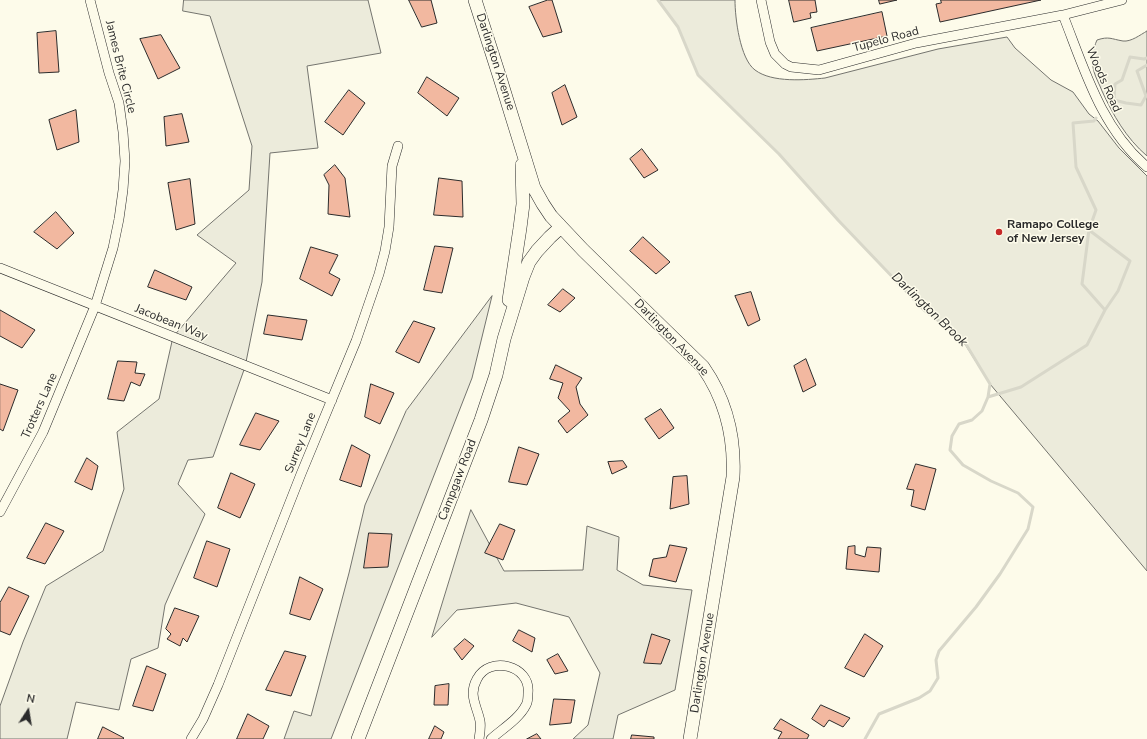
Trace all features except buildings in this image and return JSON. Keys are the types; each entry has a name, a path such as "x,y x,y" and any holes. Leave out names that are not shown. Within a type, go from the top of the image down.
{"main road":[{"name":"Darlington Avenue","path":"474,0 534,188 551,216 561,227 703,367 716,387 729,421 734,460 733,477 690,739"},
{"path":"504,339 523,204 521,147"},
{"name":"Campgaw Road","path":"358,739 481,420 496,374 504,339 523,277 537,251 561,227"}],"street":[{"name":"James Brite Circle","path":"90,0 109,74 119,103 123,132 124,161 120,219 113,248 95,306"},
{"name":"Tupelo Road","path":"761,0 770,42 775,54 785,64 791,67 820,70 916,44 1063,15 1122,0"},
{"name":"Woods Road","path":"1063,15 1101,107 1120,138 1147,167"},
{"name":"Surrey Lane","path":"191,739 218,686 301,474 356,341 379,274 385,251 389,227 392,166 398,146"},
{"name":"Jacobean Way","path":"0,268 332,400"},
{"name":"Trotters Lane","path":"0,512 43,432 95,306"},
{"path":"479,739 480,722 473,700 477,679 484,670 495,666 507,666 522,672 529,687 527,704 518,717 491,739"}],"shaded area":[{"path":"184,0 368,0 381,53 307,66 318,148 270,153 262,282 245,367 213,457 188,460 178,484 205,514 165,605 158,648 131,659 119,710 76,702 67,739 0,739 0,706 23,642 46,586 103,551 124,489 117,432 159,399 173,337 236,263 197,235 249,190 252,146 210,16 183,11"},
{"name":"Ramapo College of New Jersey","path":"658,0 735,0 739,38 750,65 762,74 789,80 825,78 938,49 1007,37 1015,48 1051,80 1073,92 1089,114 1098,121 1119,148 1147,176 1147,571 990,384 963,341 924,310 838,220 779,154 698,75 678,27"},
{"path":"1147,31 1147,156 1126,134 1106,100 1095,76 1092,60 1093,50 1097,40 1107,38 1126,41"},
{"path":"492,296 472,378 331,739 284,739 294,711 311,716 349,573 365,505 406,411"},
{"path":"471,510 504,571 583,570 587,526 619,537 617,570 643,585 692,590 675,690 618,715 613,739 573,739 588,725 600,673 569,617 516,603 457,610 432,637"}],"waterway":[{"name":"Darlington Brook","path":"658,0 678,27 698,75 779,154 838,220 924,310 964,341 990,384 988,397 982,411 972,420 959,424 952,436 950,450 963,465 991,481 1018,493 1033,507 1028,529 1000,574 976,607 939,651 936,660 938,678 930,691 919,698 879,714 865,739"},
{"path":"1110,104 1114,100 1115,84 1122,80 1130,57 1147,58"},
{"path":"1114,100 1141,105 1146,96 1137,71 1147,65"},
{"path":"988,397 1021,387 1087,345 1105,310 1082,284 1089,230 1096,210 1076,167 1073,123 1094,121 1096,118"},
{"path":"1089,230 1130,261 1118,291 1105,310"}],"place":[{"name":"Ramapo College of New Jersey","path":"999,232"}]}
